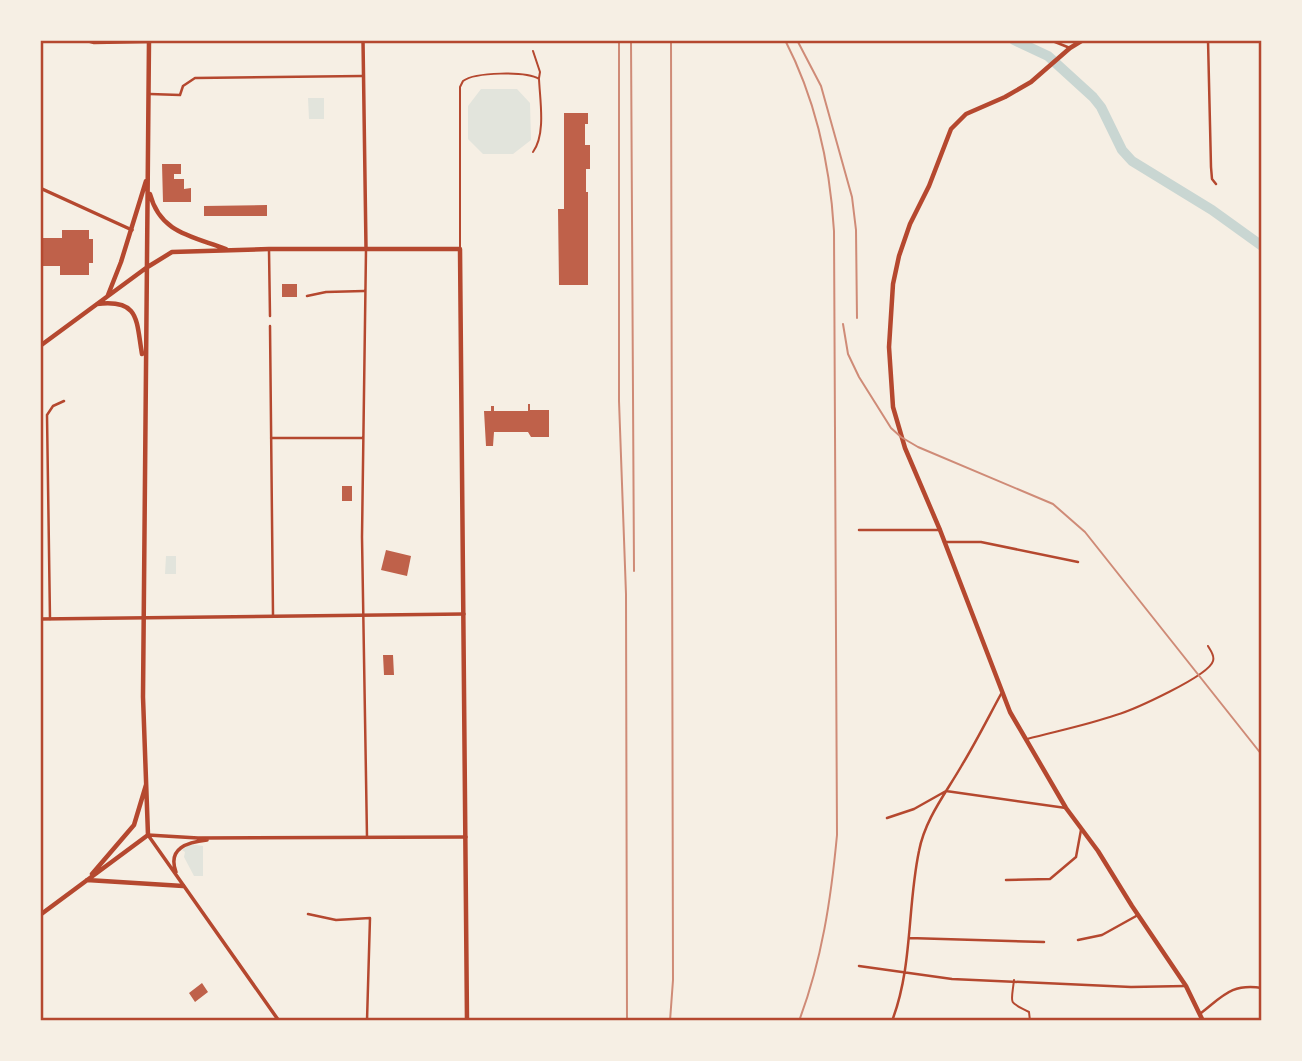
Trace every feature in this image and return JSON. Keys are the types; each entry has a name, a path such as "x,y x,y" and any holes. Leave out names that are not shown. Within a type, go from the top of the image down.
{"main road":[{"path":"1083,40 1014,92 966,114 951,129 929,186 910,224 893,284 889,347 892,407 905,449 940,530 1010,712 1066,808 1186,986 1203,1021"},
{"path":"40,915 148,835 143,697 149,41"},
{"path":"108,295 148,177"},
{"path":"148,188 154,211 167,225 230,250"},
{"path":"40,346 146,268 173,252 460,249 467,1021"},
{"path":"96,304 124,304 137,318 145,368"},
{"path":"86,880 134,825 147,781"},
{"path":"86,880 183,886"}],"street":[{"path":"83,40 94,43 149,41"},
{"path":"363,40 366,250 362,615 367,837"},
{"path":"1050,40 1070,48"},
{"path":"1208,40 1211,167 1212,179 1216,184"},
{"path":"148,94 180,94 183,86 195,78 362,76"},
{"path":"40,188 132,230"},
{"path":"269,249 270,316"},
{"path":"307,296 326,292 364,291"},
{"path":"270,326 274,615"},
{"path":"50,619 47,415 53,406 64,401"},
{"path":"271,438 363,438"},
{"path":"859,530 940,530"},
{"path":"944,542 981,542 1078,562"},
{"path":"40,619 464,614"},
{"path":"892,1021 906,972 919,849 935,809 1002,693"},
{"path":"887,818 914,809 946,791 1066,808"},
{"path":"1006,880 1050,879 1076,857 1081,830"},
{"path":"148,835 220,838 466,837"},
{"path":"148,835 279,1021"},
{"path":"183,886 174,868 173,861 177,850 192,842 220,838"},
{"path":"308,914 335,920 370,918 367,1021"},
{"path":"1078,940 1102,935 1138,915"},
{"path":"909,938 1044,942"},
{"path":"859,966 952,979 1131,987 1186,986"},
{"path":"1201,1013 1235,988 1262,988"}],"lane":[{"path":"533,51 540,72 540,132 533,152"},
{"path":"460,249 460,87 463,81 474,75 528,75 538,79"},
{"path":"1026,740 1116,715 1179,687 1210,666 1214,660 1208,646"},
{"path":"1014,981 1011,1001 1014,1006 1029,1012 1030,1021"}],"shaded area":[{"path":"481,89 517,89 530,103 531,140 513,154 483,154 468,139 468,106"},
{"path":"308,98 324,98 324,119 309,119"},
{"path":"166,556 176,556 176,574 165,574"},
{"path":"190,844 203,846 203,876 194,876 184,857 185,852 182,850"}],"building":[{"path":"564,113 588,113 585,145 590,145 590,169 586,169 588,285 559,285 558,209 564,209"},
{"path":"162,164 181,164 181,174 174,174 174,179 184,179 184,189 191,188 191,202 163,202"},
{"path":"267,205 267,216 204,216 204,206"},
{"path":"62,230 89,230 89,239 93,239 93,263 89,263 89,275 60,275 60,266 40,266 40,238 62,238"},
{"path":"282,284 297,284 297,297 282,297"},
{"path":"528,404 530,410 549,410 549,437 531,437 528,432 494,432 493,446 486,446 484,411 491,411 491,406 494,406 494,411 528,411"},
{"path":"342,486 352,486 352,501 342,501"},
{"path":"386,550 411,556 407,576 381,570"},
{"path":"383,655 393,655 394,675 384,675"},
{"path":"202,983 208,992 195,1002 189,993"}],"waterway":[{"path":"1014,40 1048,56 1093,97 1101,107 1122,150 1132,161 1212,210 1262,246"}],"railway":[{"path":"619,40 619,401 626,594 627,1021"},
{"path":"631,40 634,571"},
{"path":"670,1021 673,980 671,40"},
{"path":"785,40 805,86 820,133 829,181 834,231 837,835 824,929 814,975 799,1021"},
{"path":"797,40 821,86 852,197 856,230 857,318"},
{"path":"843,324 848,354 891,428 918,447 1053,504 1085,532 1262,755"}]}
